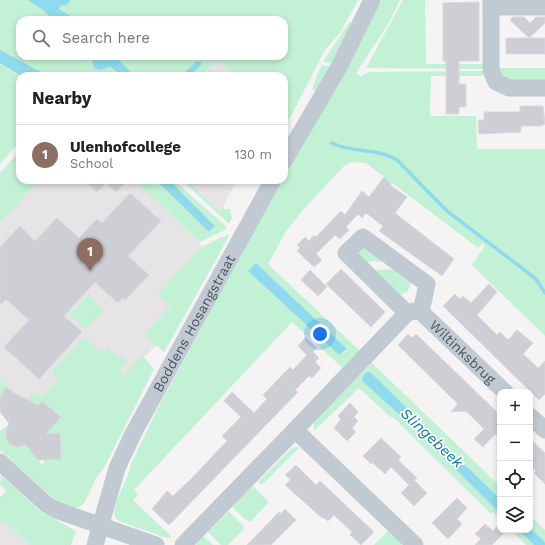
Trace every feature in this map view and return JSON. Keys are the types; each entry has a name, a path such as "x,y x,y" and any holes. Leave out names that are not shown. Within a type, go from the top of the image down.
{"street":[{"path":"288,154 339,67 372,0"},
{"path":"545,7 491,4 491,70 496,82 509,88 545,88"},
{"name":"Boddens Hosangstraat","path":"85,545 117,468 134,432 271,184"},
{"name":"Wiltinksbrug","path":"414,312 427,284 363,237 346,253 502,389"},
{"path":"183,545 358,363 414,312"},
{"path":"533,419 545,430"},
{"path":"295,430 415,545"},
{"path":"0,462 46,504 65,515 156,545"},
{"name":"Boddens Hosangstraat","path":"94,545 95,524"}],"shaded area":[{"path":"217,61 232,72 203,72"},
{"path":"36,184 138,184 200,242 201,247 157,295 170,306 144,334 157,345 144,357 142,355 125,375 101,353 68,389 41,397 27,399 17,395 0,379 0,222"},
{"path":"190,184 235,184 220,212"},
{"path":"0,522 4,522 31,545 0,545"}],"green space":[{"path":"0,0 358,0 340,33 325,50 288,120 288,72 232,72 217,61 203,72 16,72 16,146 0,164"},
{"path":"381,0 400,0 390,21 356,73 361,77 368,72 483,71 483,76 431,76 430,116 476,116 477,149 545,149 545,336 472,265 485,246 482,244 478,248 366,163 352,162 344,166 302,211 285,233 268,264 361,352 344,369 292,322 134,490 138,495 133,500 172,537 167,538 119,521 115,518 114,512 131,464 158,408 279,184 288,184 288,167","holes":["256,263 347,350 339,355 249,271"]},
{"path":"403,0 429,0 425,1 426,64 483,64 483,69 366,68"},
{"path":"349,22 352,23 334,64 323,62 343,32"},
{"path":"322,65 332,67 318,90 312,90 318,73"},
{"path":"497,68 545,68 545,83 503,81"},
{"path":"16,155 16,184 36,184 0,222 0,173"},
{"path":"138,184 160,184 210,232 215,226 173,184 178,184 227,227 225,230 200,242"},
{"path":"186,184 194,184 192,186 220,212 223,206 224,209 230,209 232,218 229,224"},
{"path":"229,234 164,352 144,334 170,306 157,295 201,247"},
{"path":"360,246 389,261 364,262 358,258 357,249"},
{"path":"399,269 412,280 408,291 400,295 372,270"},
{"path":"89,294 103,311 85,329 69,314"},
{"path":"84,337 102,353 108,347 119,358 121,356 127,361 119,370 125,375 142,355 154,369 105,466 96,478 85,502 82,506 73,508 64,505 52,497 0,450 0,431 10,424 43,466 51,408 42,401 38,405 27,399 35,392 41,397 58,379 51,372"},
{"path":"372,363 497,483 497,496 369,371 364,374 362,381 402,417 497,510 497,517 493,512 491,514 393,417 392,418 359,388 314,431 314,424 317,418"},
{"path":"0,379 17,395 0,403"},
{"path":"300,447 262,485 258,482 291,449"},
{"path":"1,475 40,511 76,531 71,545 31,545 4,522 0,522 0,497 6,491 0,485"},
{"path":"253,486 269,502 251,521 246,520 232,507"},
{"path":"229,511 244,529 228,545 221,545 208,532"},
{"path":"533,518 545,530 545,542 533,531"},
{"path":"388,531 402,544 374,545"},
{"path":"514,533 521,533 534,545 526,545"},
{"path":"203,536 213,545 196,545"}],"water":[{"path":"28,0 70,0 67,5 60,6 59,9 71,16 48,16 43,10"},
{"path":"0,50 41,72 16,72 0,63"},
{"path":"92,60 118,60 131,72 118,72 110,67 99,70 94,68"},
{"path":"197,61 201,62 201,65 194,72 185,72"},
{"path":"160,184 173,184 215,226 209,232"},
{"path":"256,263 347,349 339,355 248,271"},
{"name":"Slingebeek","path":"369,371 497,496 497,510 402,417 362,381 364,374"},
{"path":"533,531 545,542 545,545 534,545 521,533 533,533"}],"building":[{"path":"479,2 479,61 459,61 459,84 466,84 466,107 459,107 459,114 446,114 446,61 443,61 443,3"},
{"path":"513,17 524,17 530,23 536,17 545,17 545,23 529,38 510,20"},
{"path":"506,38 545,38 545,54 506,54"},
{"path":"520,106 543,106 545,124 541,126 521,126 521,132 479,134 478,120 484,120 484,112 520,112"},
{"path":"384,177 391,183 390,185 407,197 395,213 454,259 442,276 379,231 383,226 366,213 362,218 358,214 346,227 349,230 340,239 335,235 316,254 322,260 314,267 297,251 300,248 297,245 305,237 309,241 314,235 316,237 341,211 345,215 362,191 369,197"},
{"path":"88,184 105,184 97,192"},
{"path":"107,184 124,184 116,192"},
{"path":"130,193 161,221 128,256 149,275 125,300 122,298 118,303 95,282 64,316 82,332 39,379 4,347 29,320 6,299 0,305 0,247 20,226 35,241 57,218 79,238 97,219 102,223"},
{"path":"341,269 385,312 371,327 326,284"},
{"path":"310,270 327,287 318,296 301,280"},
{"path":"489,284 497,292 477,315 497,335 500,332 508,340 517,330 533,343 523,354 538,368 545,361 545,394 539,400 533,394 533,389 528,389 443,306 455,294 460,299 463,296 471,303"},
{"path":"408,334 412,338 416,334 497,412 497,436 495,434 483,447 474,439 484,429 466,411 451,412 458,404 398,345"},
{"path":"306,337 317,348 313,352 319,358 315,362 321,368 312,378 309,376 295,390 298,392 169,525 152,509 167,491 173,496 191,479 227,441 222,436 241,417 224,401 232,392 254,413 267,399 263,395 290,367 293,370 307,355 298,346"},
{"path":"5,388 38,405 42,401 61,417 46,434 60,433 61,459 38,460 25,444 19,447 10,444 7,440 6,433 9,423 0,412 0,398"},
{"path":"350,403 358,412 354,417 358,421 352,428 356,432 347,441 334,428 341,419 338,416"},
{"path":"381,438 401,457 398,460 417,478 414,480 427,493 414,506 401,493 409,485 391,467 385,474 363,456"},
{"path":"533,442 545,453 545,484 534,473 536,471 533,468"},
{"path":"296,465 316,485 320,481 374,532 361,545 350,535 352,532 334,515 328,521 323,517 322,518 285,485 291,480 285,475"},
{"path":"457,498 467,508 457,519 462,524 448,539 432,523"},
{"path":"285,509 296,520 271,545 247,545 279,512 280,514"},
{"path":"485,524 493,531 497,526 497,533 504,533 492,545 475,545 481,539 475,534"}],"waterway":[{"path":"332,143 348,148 381,153 397,160 447,211 536,279 545,293"}],"place":[{"name":"Ulenhofcollege","path":"90,271"}]}
